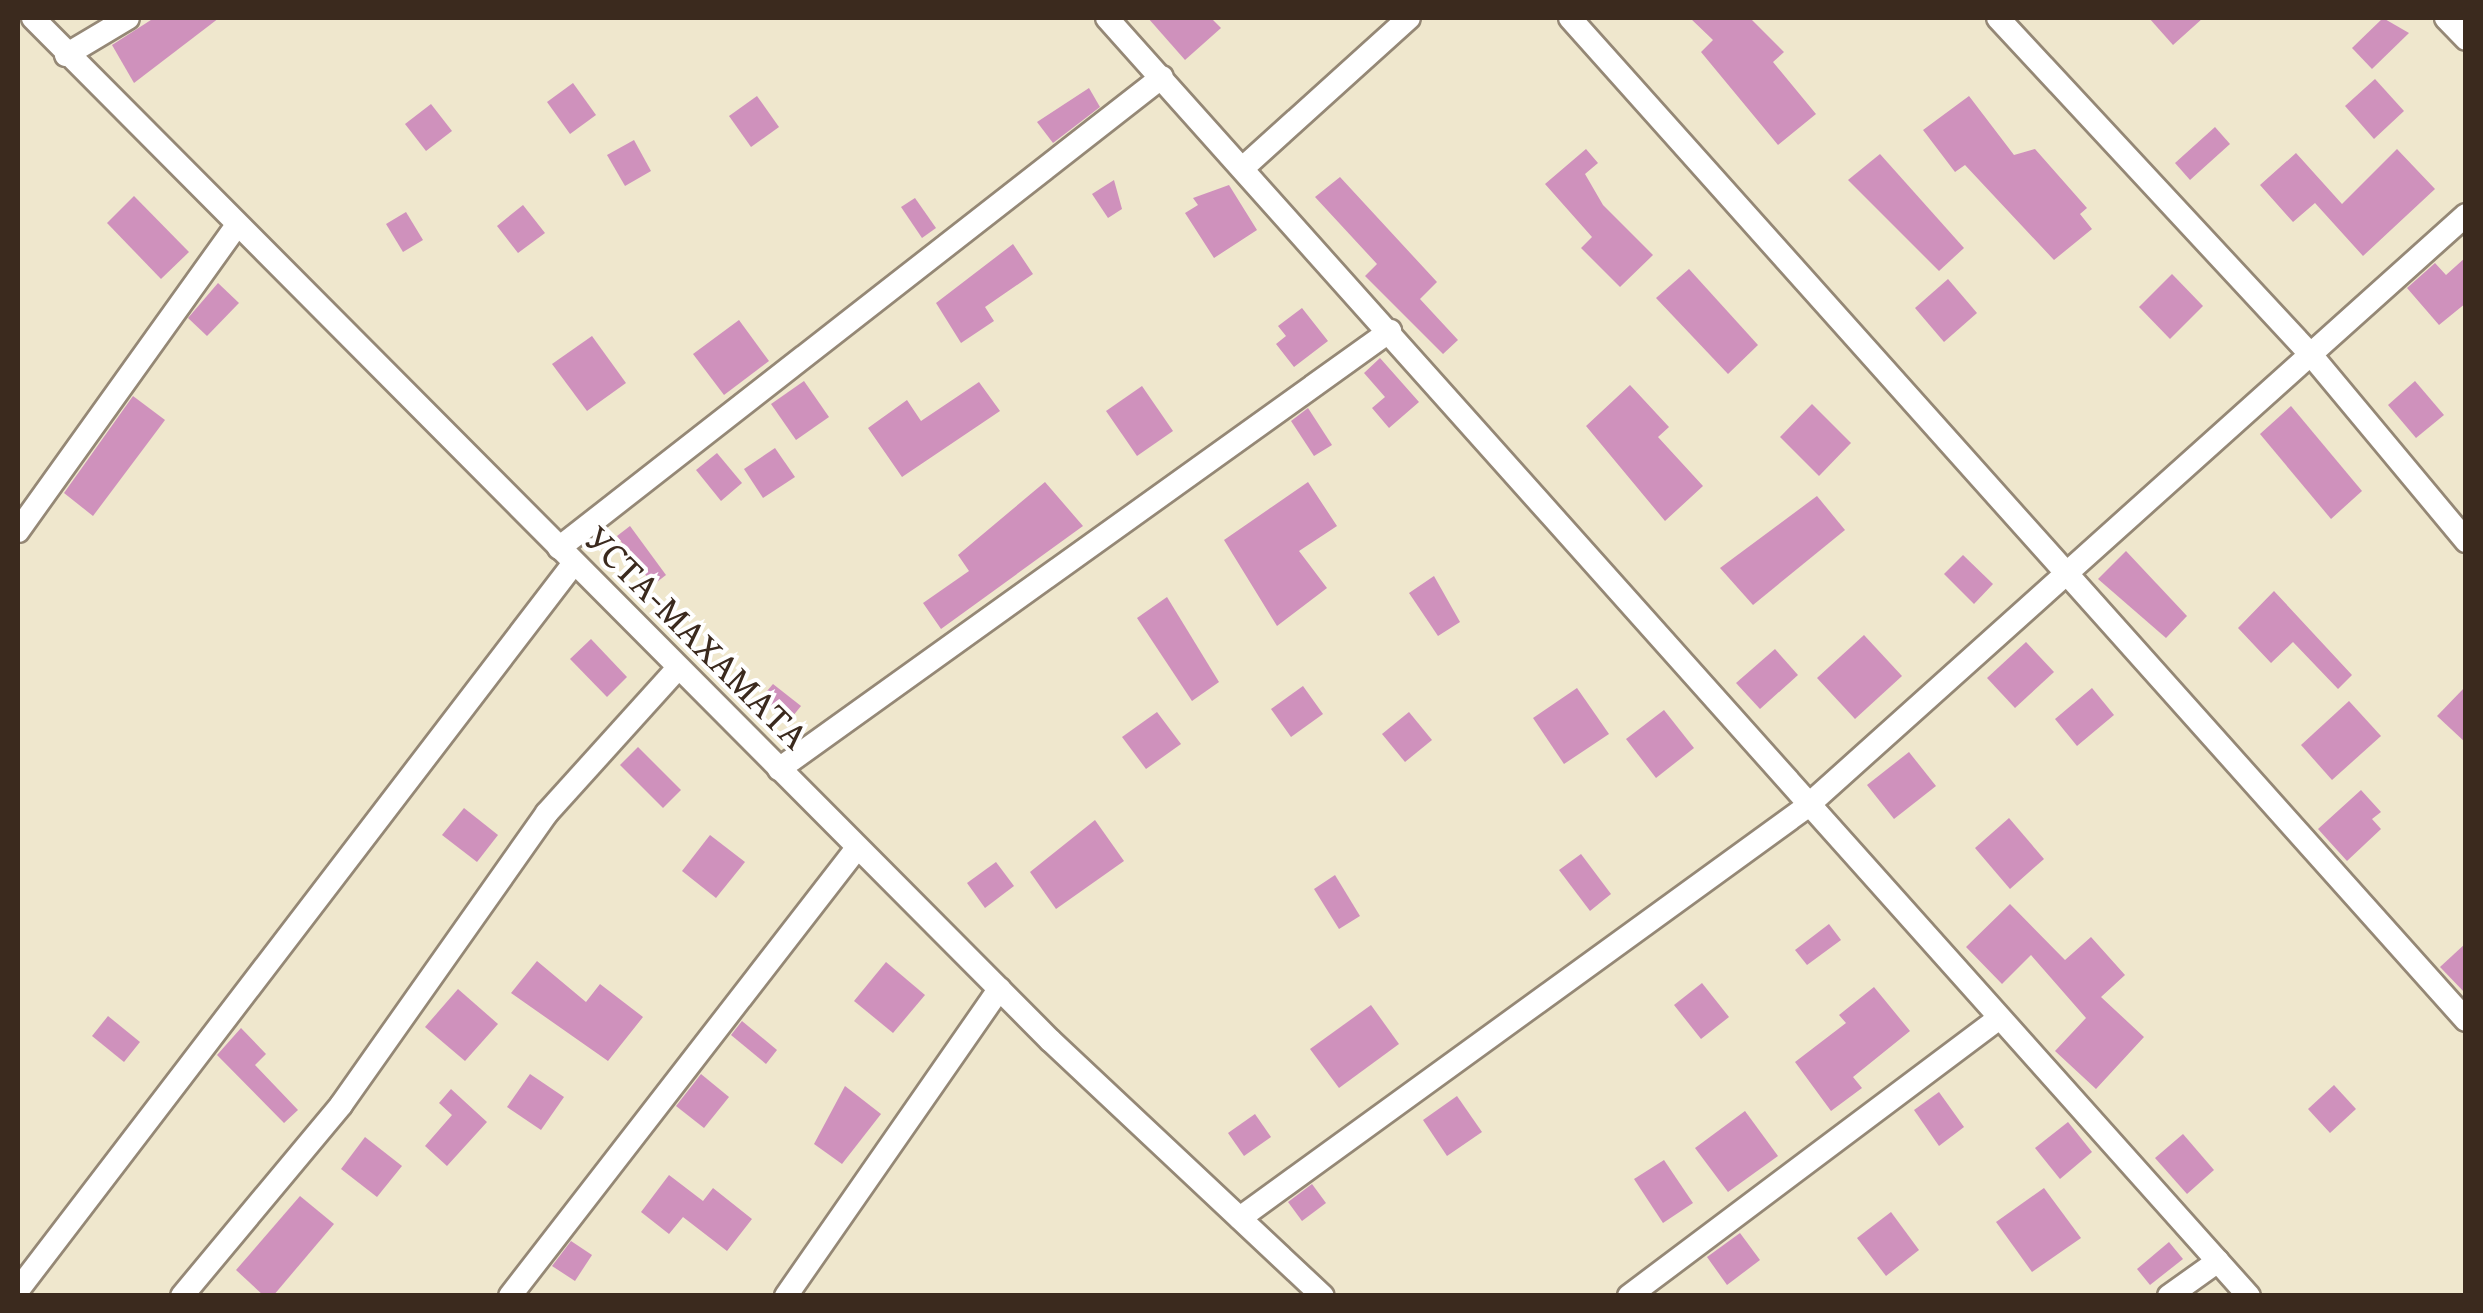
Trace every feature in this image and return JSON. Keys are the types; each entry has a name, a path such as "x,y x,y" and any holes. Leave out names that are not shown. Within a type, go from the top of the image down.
{"street":[{"name":"УСТА-МАХАМАТА","path":"33,18 999,989 1323,1296"},
{"path":"66,55 128,18"},
{"path":"1107,18 1390,331 1805,808 2249,1296"},
{"path":"1244,167 1408,18"},
{"path":"1570,18 2466,1020"},
{"path":"1998,18 2312,356 2466,540"},
{"path":"2446,18 2466,39"},
{"path":"18,1290 566,556 1162,78"},
{"path":"1240,1218 1805,808 2072,576 2466,215"},
{"path":"18,532 236,226"},
{"path":"779,769 1390,331"},
{"path":"182,1296 341,1105 547,814 678,668"},
{"path":"510,1296 857,848"},
{"path":"786,1296 999,989"},
{"path":"1629,1296 1998,1020"},
{"path":"2169,1296 2218,1261"}],"building":[{"path":"154,18 219,18 134,83 112,45"},
{"path":"1148,18 1211,18 1221,28 1185,60"},
{"path":"1690,18 1750,18 1784,52 1773,62 1816,114 1778,145 1701,52 1713,40"},
{"path":"2149,18 2203,18 2173,45"},
{"path":"2383,18 2409,33 2372,69 2352,48"},
{"path":"2375,79 2404,111 2374,139 2345,106"},
{"path":"573,83 596,115 570,134 547,102"},
{"path":"1089,88 1100,107 1053,143 1037,122"},
{"path":"757,96 779,127 751,147 729,116"},
{"path":"1969,96 2014,155 2035,149 2087,208 2080,214 2092,229 2054,260 1965,165 1955,172 1923,130"},
{"path":"431,104 452,131 426,151 405,124"},
{"path":"2215,127 2230,144 2190,180 2175,163"},
{"path":"634,140 651,171 625,186 607,155"},
{"path":"1586,149 1598,163 1585,174 1603,205 1653,255 1620,287 1581,248 1592,237 1545,184"},
{"path":"2397,149 2435,189 2363,256 2315,203 2293,222 2260,185 2296,153 2342,204"},
{"path":"1880,154 1964,248 1939,271 1848,180"},
{"path":"1340,177 1437,282 1420,299 1458,340 1443,354 1365,276 1377,264 1315,197"},
{"path":"1114,180 1122,209 1108,218 1092,194"},
{"path":"1229,185 1257,230 1214,258 1185,213 1198,205 1193,198"},
{"path":"134,196 189,252 161,279 107,223"},
{"path":"915,198 936,228 922,238 901,207"},
{"path":"523,205 545,233 518,253 497,226"},
{"path":"406,212 423,240 403,252 386,224"},
{"path":"1013,244 1033,274 985,307 994,321 961,343 936,303"},
{"path":"2466,257 2466,303 2439,325 2407,288 2435,263 2446,275"},
{"path":"1689,269 1758,345 1728,374 1656,298"},
{"path":"2172,274 2203,306 2170,339 2139,307"},
{"path":"1948,279 1977,313 1944,342 1915,308"},
{"path":"218,283 239,303 207,336 188,318"},
{"path":"1302,308 1328,341 1294,367 1276,344 1286,336 1278,326"},
{"path":"739,320 769,361 724,395 693,354"},
{"path":"592,336 626,383 587,411 552,364"},
{"path":"1380,358 1419,402 1389,428 1372,408 1385,397 1364,373"},
{"path":"804,381 829,417 796,440 771,404"},
{"path":"2415,381 2444,415 2416,438 2388,405"},
{"path":"979,382 1000,411 902,477 868,428 907,400 921,421"},
{"path":"1630,385 1669,427 1658,437 1703,486 1665,521 1586,426"},
{"path":"1142,386 1173,431 1137,456 1106,411"},
{"path":"133,396 165,420 93,516 64,493"},
{"path":"1812,404 1851,443 1819,476 1780,437"},
{"path":"2291,406 2362,491 2331,519 2260,434"},
{"path":"1308,408 1332,445 1314,456 1291,421"},
{"path":"775,448 795,477 763,498 744,469"},
{"path":"717,453 742,483 721,501 696,470"},
{"path":"1045,482 1083,526 941,629 923,603 969,571 958,555"},
{"path":"1308,482 1337,526 1299,551 1327,588 1277,626 1224,540"},
{"path":"1817,496 1845,530 1753,605 1720,568"},
{"path":"630,526 666,575 653,585 617,536"},
{"path":"2126,551 2187,616 2166,638 2098,579"},
{"path":"1963,555 1993,584 1974,604 1944,574"},
{"path":"1434,576 1460,622 1438,636 1409,593"},
{"path":"2274,591 2352,675 2338,689 2293,642 2271,663 2238,628"},
{"path":"1167,597 1219,682 1192,701 1137,618"},
{"path":"1864,635 1902,676 1855,719 1817,678"},
{"path":"591,639 627,677 607,697 570,659"},
{"path":"2026,642 2054,672 2015,708 1987,678"},
{"path":"1775,649 1798,675 1760,709 1736,683"},
{"path":"773,684 801,706 788,722 760,699"},
{"path":"1303,686 1323,714 1291,737 1271,709"},
{"path":"2466,686 2466,743 2437,716"},
{"path":"1577,688 1609,734 1564,764 1533,718"},
{"path":"2092,688 2114,715 2077,746 2055,719"},
{"path":"2349,701 2381,736 2332,780 2301,745"},
{"path":"1664,710 1694,748 1656,778 1626,739"},
{"path":"1157,712 1181,744 1146,769 1122,737"},
{"path":"1409,712 1432,740 1405,762 1382,734"},
{"path":"638,747 681,790 663,808 620,765"},
{"path":"1909,752 1936,786 1894,819 1867,785"},
{"path":"2361,790 2381,812 2372,819 2381,829 2347,861 2318,829"},
{"path":"464,808 498,835 477,862 442,835"},
{"path":"2009,818 2044,859 2010,889 1975,848"},
{"path":"1095,820 1124,861 1056,909 1030,872"},
{"path":"710,835 745,862 716,898 682,871"},
{"path":"1581,854 1611,894 1590,911 1559,870"},
{"path":"996,862 1014,886 985,908 967,883"},
{"path":"1335,875 1360,916 1339,929 1314,889"},
{"path":"2010,904 2065,960 2091,937 2125,975 2101,997 2144,1037 2096,1089 2055,1051 2086,1018 2031,955 2002,984 1966,947"},
{"path":"1829,924 1841,940 1807,965 1795,950"},
{"path":"2466,943 2466,994 2440,967"},
{"path":"537,961 586,1002 600,984 643,1017 608,1061 511,993"},
{"path":"886,962 925,995 893,1033 854,1001"},
{"path":"1702,983 1729,1017 1701,1039 1674,1005"},
{"path":"1874,987 1910,1031 1853,1077 1862,1088 1831,1111 1795,1062 1846,1023 1839,1015"},
{"path":"458,989 498,1024 465,1061 425,1027"},
{"path":"1371,1005 1399,1044 1339,1088 1310,1049"},
{"path":"108,1016 140,1042 124,1062 92,1036"},
{"path":"742,1021 777,1050 766,1064 731,1035"},
{"path":"241,1028 266,1054 255,1065 298,1110 284,1123 217,1055"},
{"path":"530,1074 564,1097 541,1130 507,1107"},
{"path":"701,1074 729,1097 704,1128 676,1106"},
{"path":"2334,1085 2356,1109 2330,1133 2308,1109"},
{"path":"845,1086 881,1114 842,1164 814,1144"},
{"path":"451,1089 487,1122 447,1166 425,1146 452,1115 439,1103"},
{"path":"1939,1092 1964,1127 1939,1146 1914,1110"},
{"path":"1457,1096 1482,1132 1447,1156 1423,1120"},
{"path":"1745,1111 1778,1156 1728,1192 1695,1148"},
{"path":"1255,1114 1271,1137 1244,1156 1228,1133"},
{"path":"2068,1122 2092,1152 2060,1179 2035,1148"},
{"path":"2183,1134 2214,1170 2187,1194 2155,1158"},
{"path":"365,1137 402,1166 377,1197 341,1169"},
{"path":"1664,1160 1693,1203 1663,1223 1634,1179"},
{"path":"669,1175 703,1201 713,1188 752,1219 727,1251 683,1217 669,1234 641,1212"},
{"path":"1312,1184 1326,1203 1302,1221 1288,1202"},
{"path":"2044,1188 2081,1238 2032,1272 1996,1222"},
{"path":"300,1196 334,1224 273,1296 264,1296 236,1270"},
{"path":"1891,1212 1919,1250 1886,1276 1857,1238"},
{"path":"1740,1233 1760,1260 1727,1285 1707,1257"},
{"path":"571,1241 592,1255 575,1281 552,1266"},
{"path":"2169,1242 2183,1259 2150,1285 2137,1269"}]}
